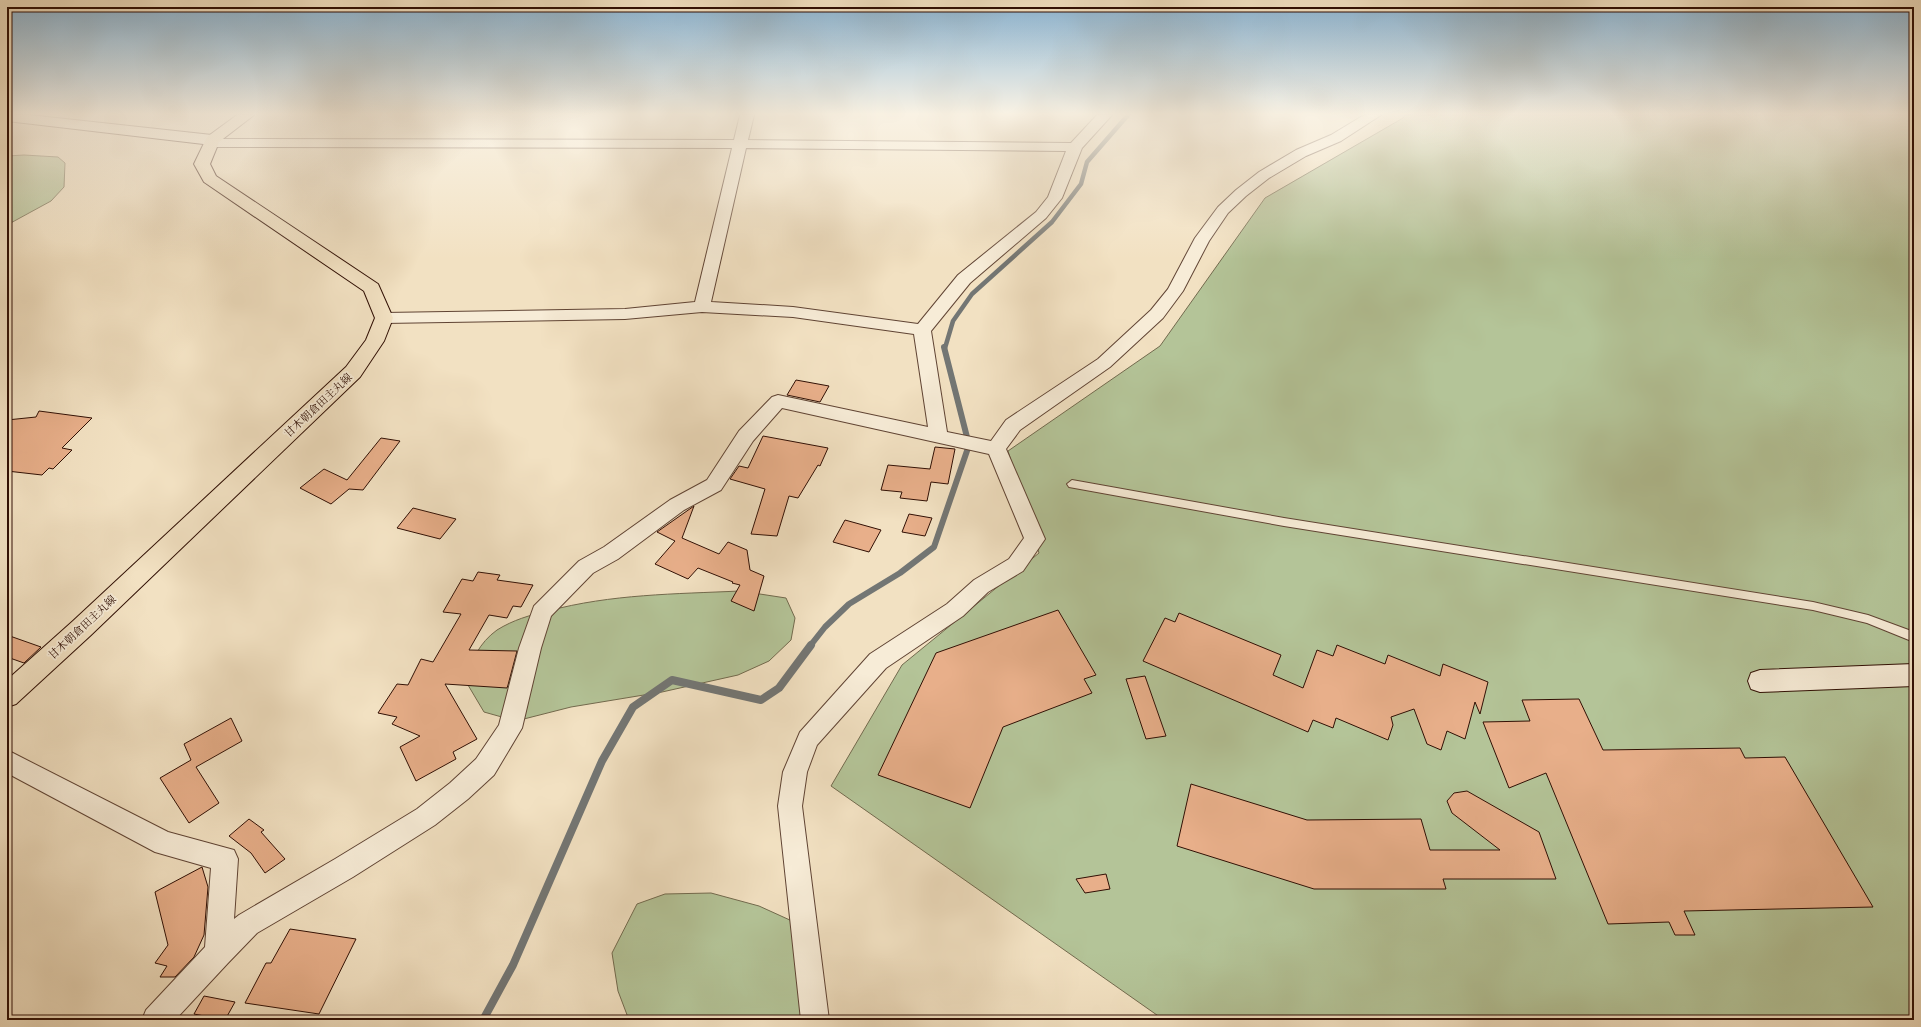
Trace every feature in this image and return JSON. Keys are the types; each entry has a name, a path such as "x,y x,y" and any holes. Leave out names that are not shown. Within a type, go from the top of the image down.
{"main road":[{"path":"202,163 210,180 372,288 384,318"},
{"name":"甘木朝倉田主丸線","path":"7,696 82,628 353,372 375,341 384,318"}],"street":[{"path":"702,307 736,163"},
{"path":"938,435 922,330 964,279 1041,214 1055,198 1069,163"},
{"path":"996,449 1013,425 1104,363 1157,314 1175,290 1201,241 1223,210 1241,193 1264,175 1284,163"},
{"path":"384,318 625,314 702,307 793,312 922,330"},
{"path":"156,1020 218,953 248,924 344,868 426,817 485,767 510,728 530,648 542,612 586,567 611,553 677,505 714,485 746,436 778,401 938,435 996,449"},
{"path":"814,1020 790,806 795,772 808,738 878,661 954,610 981,586 1016,565 1035,539 996,449"},
{"path":"1760,681 1914,675"},
{"path":"7,761 164,843 225,859 218,953"}],"lane":[{"path":"1072,484 1292,523 1813,606 1868,619 1914,637"}],"green space":[{"path":"7,163 65,163 64,187 51,201 7,225"},
{"path":"1326,163 1914,163 1914,1020 1164,1020 831,786 902,665 1039,553 1008,451 1160,346 1265,198"},
{"path":"740,591 786,598 795,618 791,640 769,661 738,675 662,692 571,707 516,721 484,712 465,680 477,652 485,640 503,626 528,616 572,605 620,598"},
{"path":"711,893 759,906 792,921 802,1020 629,1020 618,991 612,953 637,904 665,894"}],"building":[{"path":"796,380 829,386 820,402 787,395"},
{"path":"39,411 92,418 62,448 72,450 53,469 49,468 42,475 7,471 7,420 36,417"},
{"path":"763,436 828,448 820,466 818,465 798,498 789,496 777,536 751,534 765,489 730,479 739,466 748,468"},
{"path":"381,438 400,441 363,490 349,489 331,504 300,488 324,469 347,480"},
{"path":"935,447 955,449 948,484 931,482 927,501 900,498 902,492 881,490 888,465 930,469"},
{"path":"694,506 682,538 719,554 728,542 747,550 750,570 764,576 754,611 731,601 740,585 698,568 688,579 655,564 675,541 657,532"},
{"path":"413,508 456,519 440,539 397,528"},
{"path":"909,514 932,518 925,536 902,532"},
{"path":"845,520 881,530 869,552 833,542"},
{"path":"478,572 500,575 497,580 533,585 521,607 513,606 507,618 489,615 469,650 517,651 508,685 507,688 445,684 477,739 453,752 456,759 416,781 400,747 420,736 392,724 397,717 378,713 397,684 408,685 421,659 433,662 461,614 443,612 462,579 473,581"},
{"path":"1058,610 1096,675 1084,679 1092,693 1003,727 970,808 878,775 936,653"},
{"path":"1179,613 1281,655 1273,675 1303,688 1317,650 1333,656 1337,645 1385,664 1388,655 1440,676 1443,664 1488,682 1480,714 1475,702 1465,739 1447,731 1441,750 1427,744 1414,709 1391,717 1393,725 1388,740 1336,718 1333,728 1313,720 1308,732 1143,661 1165,618 1175,622"},
{"path":"7,635 41,647 24,663 7,657"},
{"path":"1145,676 1166,736 1146,739 1126,679"},
{"path":"1579,699 1603,750 1740,748 1745,758 1785,757 1873,907 1684,911 1695,935 1675,935 1669,922 1608,924 1546,773 1509,788 1483,722 1530,721 1522,700"},
{"path":"231,718 242,741 196,767 219,803 189,823 160,778 191,760 184,744"},
{"path":"1191,784 1307,820 1421,819 1430,850 1500,850 1452,813 1447,801 1454,793 1467,791 1539,832 1556,879 1443,879 1446,889 1314,889 1177,846"},
{"path":"249,819 264,830 261,832 285,859 265,873 251,853 229,836"},
{"path":"202,867 208,887 204,935 194,957 175,977 160,977 167,966 155,963 168,945 155,892"},
{"path":"1106,874 1110,889 1085,893 1076,879"},
{"path":"290,929 356,939 319,1014 245,1003 266,963 271,963"},
{"path":"204,996 235,1002 225,1020 194,1014"}],"waterway":[{"path":"945,348 953,321 972,294 1052,222 1081,184 1087,163"},
{"path":"810,646 825,627 849,604 900,573 934,547 969,445 944,347"},
{"path":"483,1020 513,965 602,761 633,707 672,680 761,700 779,688 811,645"}]}
